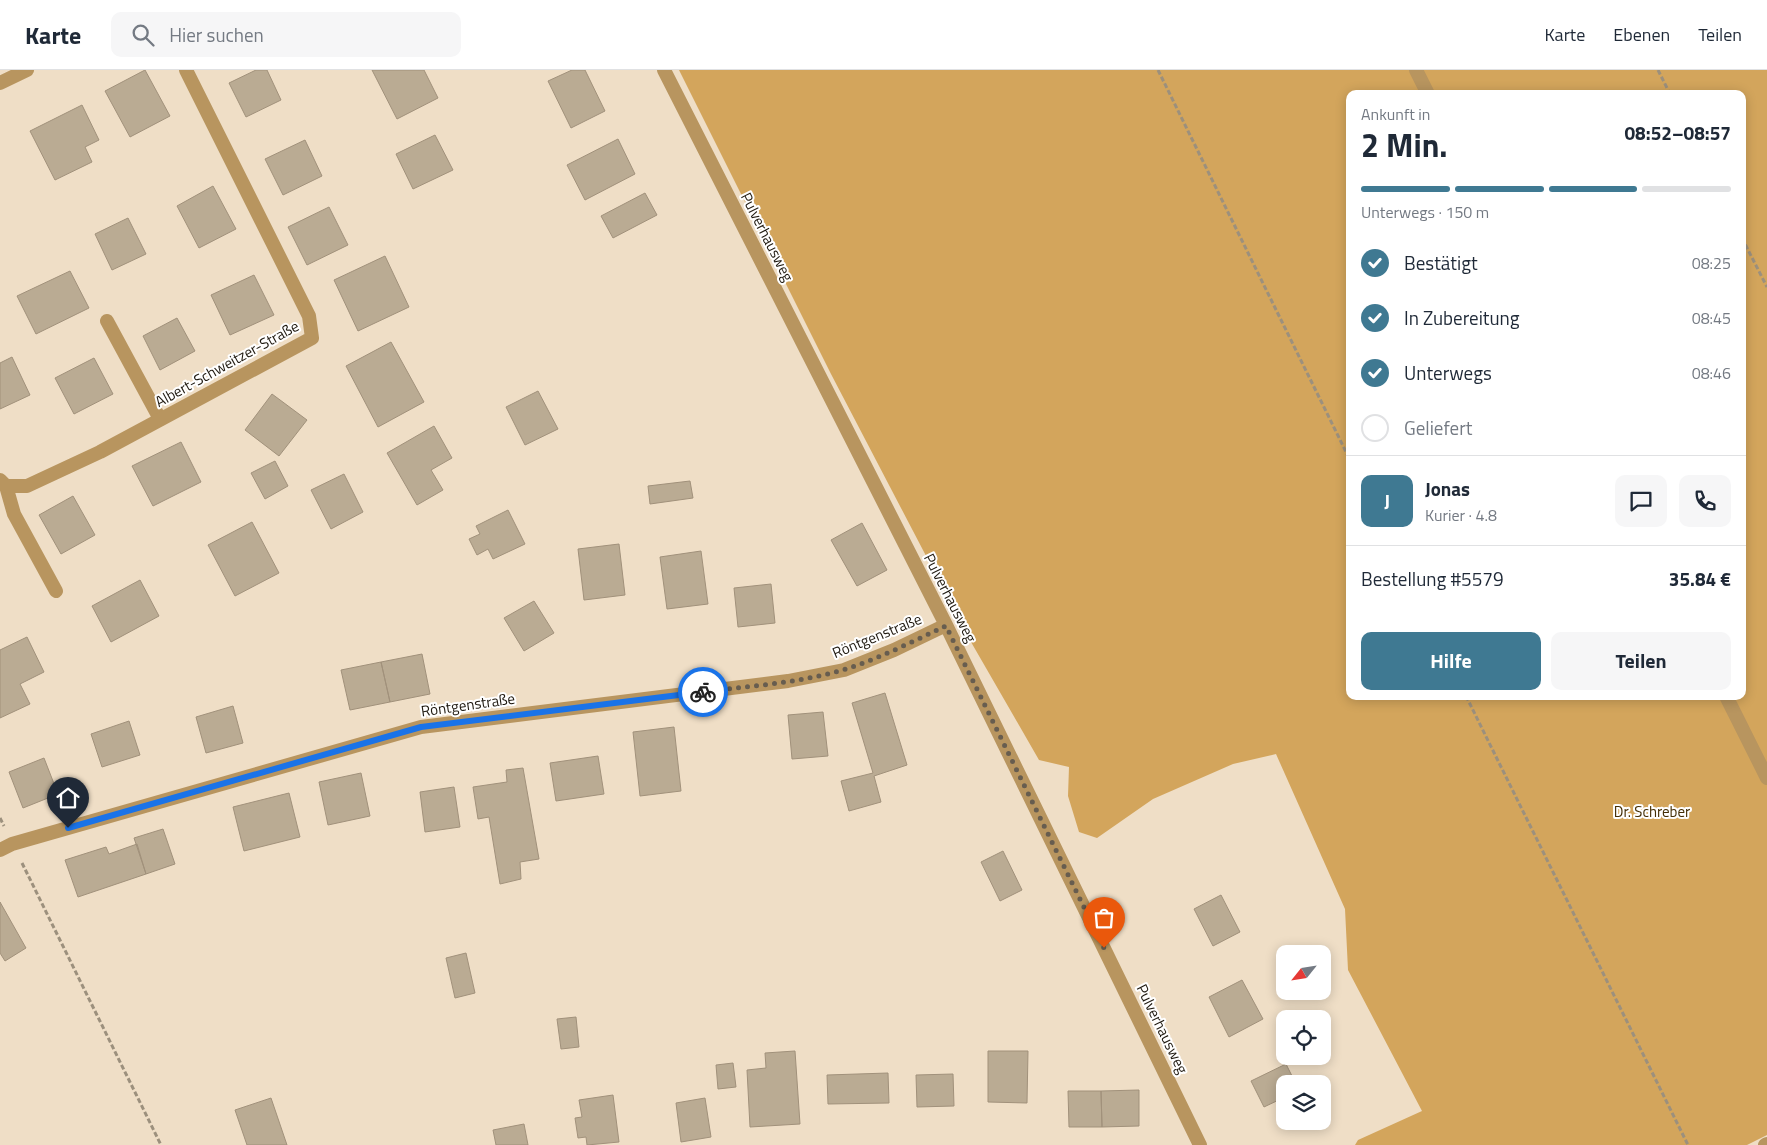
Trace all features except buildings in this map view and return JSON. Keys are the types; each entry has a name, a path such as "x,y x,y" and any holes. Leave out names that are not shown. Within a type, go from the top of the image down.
{"street":[{"path":"0,83 26,70"},
{"name":"Albert-Schweitzer-Straße","path":"3,483 27,486 100,452 312,338 309,316 186,70"},
{"name":"Pulverhausweg","path":"664,70 946,626 1200,1145"},
{"path":"1416,70 1426,90"},
{"path":"107,322 160,419"},
{"path":"3,483 14,514 56,591"},
{"name":"Röntgenstraße","path":"6,847 421,727 788,681 844,670 946,626"},
{"path":"1728,700 1767,778"}],"path":[{"path":"1158,70 1346,452"},
{"path":"1658,70 1668,90"},
{"path":"1746,246 1767,287"},
{"path":"1468,700 1688,1145"},
{"path":"0,818 6,847 162,1145"}],"green space":[{"name":"Dr. Schreber","path":"679,70 1767,70 1767,1135 1747,1145 1355,1145 1358,1140 1422,1111 1348,970 1345,909 1276,754 1233,764 1153,799 1097,838 1079,832 1068,796 1069,767 1039,760 971,642 831,374"}],"way so far":[{"path":"703,692 788,681 844,670 946,626 1104,948"}],"route":[{"path":"68,828 421,727 703,692"}]}
